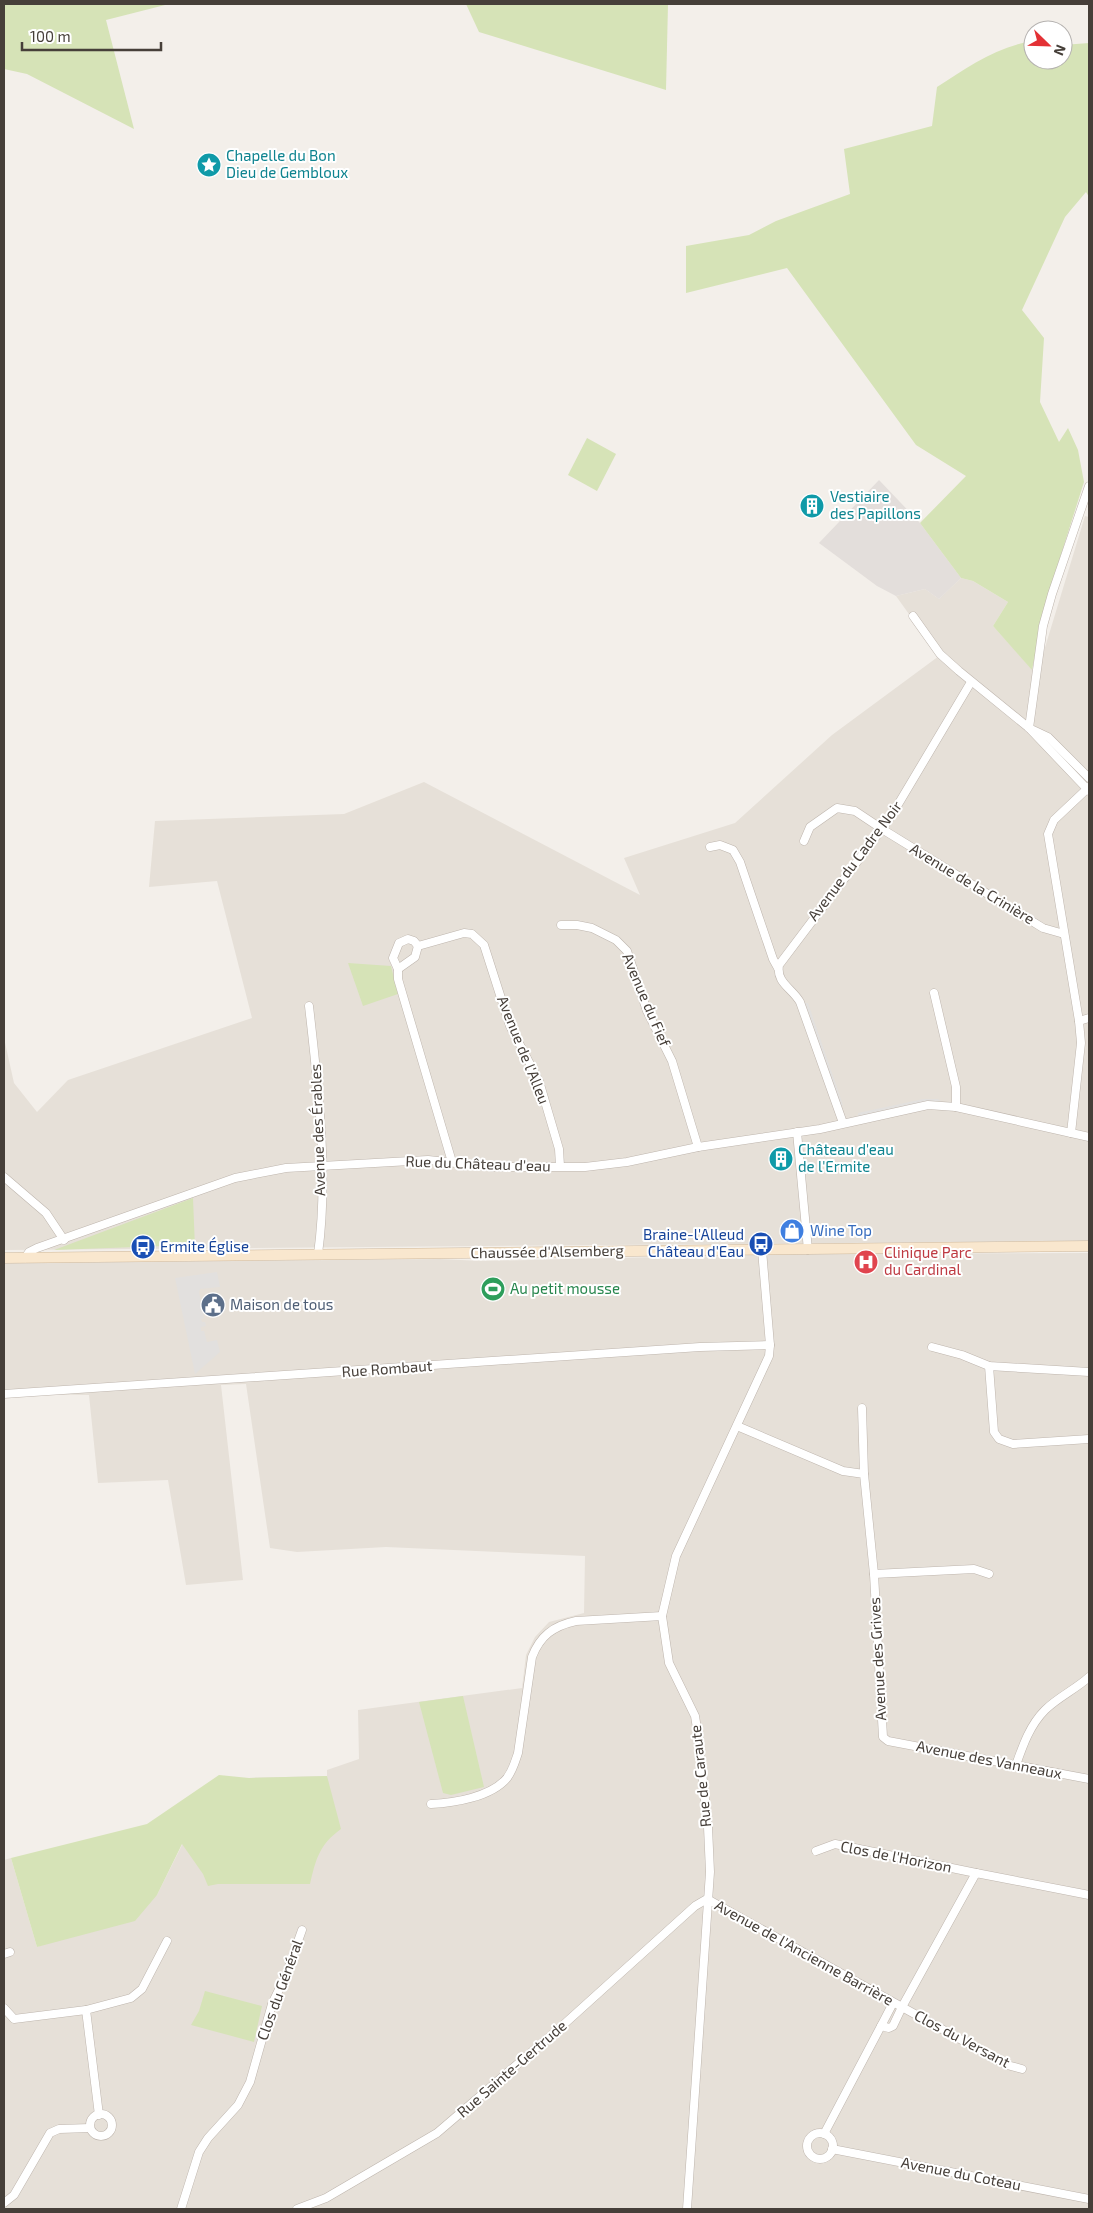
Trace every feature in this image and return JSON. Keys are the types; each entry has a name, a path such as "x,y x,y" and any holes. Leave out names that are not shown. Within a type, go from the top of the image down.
{"main road":[{"name":"Chaussée d'Alsemberg","path":"4,1258 1089,1246"}],"street":[{"path":"1029,728 1043,626 1089,486"},
{"path":"912,616 940,654 971,682 1086,776 1089,789 1054,820 1048,834 1079,1020 1081,1043 1072,1133"},
{"name":"Avenue du Cadre Noir","path":"780,964 882,829 971,682"},
{"name":"Avenue de la Crinière","path":"804,841 810,827 837,808 855,811 1043,928 1064,934"},
{"path":"710,846 720,845 733,850 740,862 773,960 780,964 781,982 794,993 800,1002 843,1123"},
{"name":"Avenue du Fief","path":"562,924 592,928 616,940 627,951 647,1012 672,1061 689,1112 698,1147"},
{"name":"Avenue de l'Alleu","path":"452,1162 398,979 398,969 393,958 399,943 408,939 414,941 418,946 464,933 472,934 484,945 510,1026 539,1081 559,1149 560,1166"},
{"path":"398,969 415,957 418,946"},
{"path":"934,993 956,1087 956,1107"},
{"name":"Avenue des Érables","path":"309,1006 316,1069 322,1165 318,1254"},
{"path":"1079,1020 1089,1018"},
{"name":"Rue du Château d'eau","path":"25,1258 29,1252 37,1248 235,1178 268,1171 322,1165 407,1161 452,1162 492,1167 585,1167 628,1162 698,1147 797,1132 928,1105 956,1107 1089,1138"},
{"path":"797,1132 808,1250"},
{"path":"4,1178 46,1213 64,1240"},
{"name":"Rue de Caraute","path":"687,2209 710,1872 708,1827 698,1734 694,1716 669,1663 662,1616 676,1556 769,1356 770,1345 762,1250"},
{"name":"Rue Rombaut","path":"4,1394 700,1347 770,1345"},
{"path":"932,1347 962,1354 989,1366 1089,1372"},
{"path":"989,1366 994,1432 999,1439 1013,1444 1089,1439"},
{"name":"Avenue des Grives","path":"862,1408 864,1474 874,1574 882,1732 883,1737 888,1741"},
{"path":"737,1426 843,1471 864,1474"},
{"path":"874,1574 974,1569 989,1574"},
{"path":"431,1804 478,1795 493,1789 506,1779 514,1767 518,1753 532,1657 537,1644 546,1633 566,1623 576,1621 662,1616"},
{"path":"1016,1765 1034,1723 1046,1709 1089,1677"},
{"name":"Avenue des Vanneaux","path":"888,1741 1089,1779"},
{"name":"Clos de l'Horizon","path":"816,1851 835,1844 976,1873"},
{"path":"976,1873 1089,1895"},
{"name":"Avenue de l'Ancienne Barrière","path":"707,1899 902,2007 976,1873"},
{"name":"Rue Sainte-Gertrude","path":"297,2209 326,2198 438,2133 562,2026 695,1906 707,1899"},
{"name":"Clos du Général","path":"181,2209 199,2152 208,2138 238,2105 250,2082 272,2004 286,1975 302,1930"},
{"path":"4,2008 14,2019 86,2010 131,1998 142,1990 167,1941"},
{"name":"Avenue du Coteau","path":"894,2003 824,2134 812,2135 808,2140 809,2152 818,2158 829,2154 832,2149 1089,2199"},
{"name":"Avenue du Coteau","path":"881,2026 889,2028 893,2026 902,2007"},
{"name":"Clos du Versant","path":"902,2007 1007,2065 1022,2070"},
{"path":"86,2010 99,2114"},
{"path":"99,2114 110,2119 111,2130 102,2136 94,2135 90,2128 91,2120 99,2114"},
{"path":"4,2203 14,2195 50,2133 59,2129 90,2128"},
{"path":"824,2134 832,2142 832,2149"}],"shaded area":[{"path":"879,480 920,523 961,578 939,599 925,589 896,596 877,586 819,543"},
{"path":"1085,516 1089,517 1089,1241 4,1250 4,1038 14,1083 37,1112 68,1080 252,1018 217,881 149,887 155,821 344,814 424,782 640,895 624,858 735,823 832,735 939,656 896,596 925,589 939,599 961,578 973,581 1008,602 993,626 1038,676"},
{"path":"805,1003 808,1003 843,1105 841,1106"},
{"path":"923,1099 938,1099 941,1101 924,1102 858,1116 858,1113"},
{"path":"1089,1253 1089,2209 4,2209 4,1860 11,1858 37,1947 157,1895 184,1841 249,1778 327,1776 327,1770 359,1759 358,1710 522,1688 526,1655 535,1637 549,1622 584,1613 585,1556 386,1547 297,1552 270,1548 246,1384 221,1385 243,1580 186,1585 168,1480 98,1483 89,1395 4,1394 4,1263 440,1259 481,1261 796,1254"},
{"path":"217,1272 220,1287 200,1289 199,1292 204,1318 201,1319 202,1322 205,1322 206,1326 201,1327 201,1331 204,1331 207,1342 217,1340 220,1352 195,1374 175,1278"}],"green space":[{"path":"4,4 169,4 106,20 134,129 27,74 4,69"},
{"path":"466,4 668,4 666,90 479,32"},
{"path":"1023,43 1023,70 1073,70 1073,44 1089,43 1089,197 1086,192 1065,217 1022,310 1044,338 1040,402 1059,442 1068,428 1078,450 1084,482 1046,602 1032,670 993,626 1008,602 973,581 961,578 920,523 966,476 916,445 787,268 686,293 686,246 749,235 776,221 850,194 844,149 932,126 937,87 971,65 995,53"},
{"path":"587,438 616,454 597,491 568,475"},
{"path":"348,963 391,966 398,994 363,1006"},
{"path":"193,1198 195,1248 191,1245 54,1250"},
{"path":"463,1696 484,1787 451,1795 443,1793 419,1702"},
{"path":"219,1775 249,1778 327,1776 341,1829 323,1847 314,1867 310,1884 218,1884 208,1886 203,1874 182,1844 157,1895 135,1921 37,1947 11,1858 147,1824"},
{"path":"205,1991 262,2006 254,2042 191,2025 199,2011"}],"place":[{"name":"Chapelle du Bon Dieu de Gembloux","path":"209,165"},
{"name":"Vestiaire des Papillons","path":"812,506"},
{"name":"Château d'eau de l'Ermite","path":"781,1159"},
{"name":"Wine Top","path":"792,1231"},
{"name":"Braine-l'Alleud Château d'Eau","path":"761,1244"},
{"name":"Ermite Église","path":"143,1247"},
{"name":"Clinique Parc du Cardinal","path":"866,1262"},
{"name":"Au petit mousse","path":"493,1289"},
{"name":"Maison de tous","path":"213,1305"}]}
